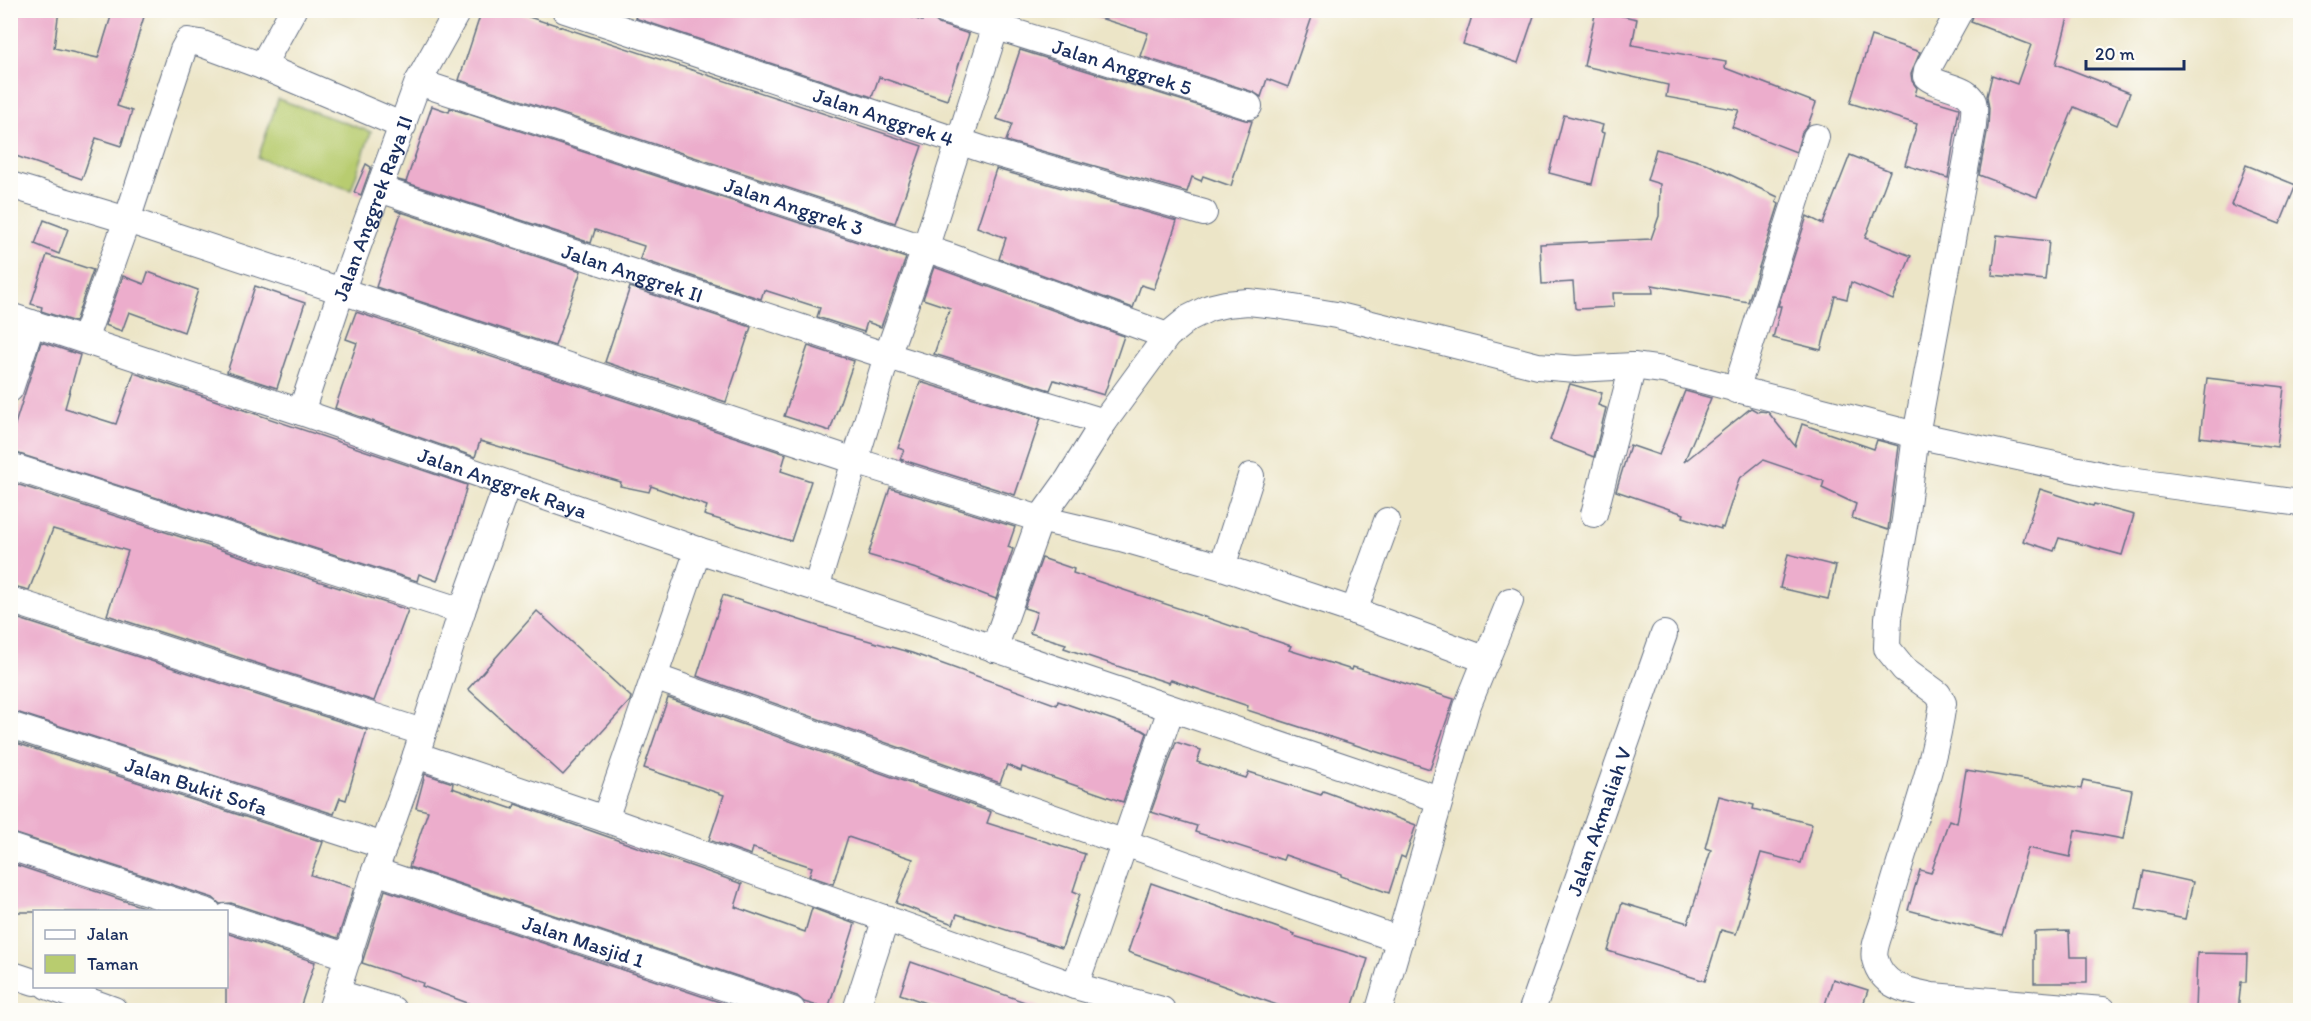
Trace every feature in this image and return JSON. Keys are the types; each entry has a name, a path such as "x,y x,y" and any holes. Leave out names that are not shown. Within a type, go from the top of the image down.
{"street":[{"path":"262,66 293,10"},
{"name":"Jalan Anggrek Raya II","path":"301,412 341,292 418,82 458,10"},
{"name":"Jalan Anggrek 4","path":"565,10 959,141 1204,213"},
{"name":"Jalan Anggrek 5","path":"943,10 999,19 1249,106"},
{"path":"1960,10 1927,70 1926,76 1931,81 1967,93 1974,104 1973,126 1916,435 1905,520 1887,618 1887,648 1904,669 1938,694 1943,703 1929,768 1891,890 1874,957 1880,971 1890,984 1914,992 1932,996 2103,1011"},
{"path":"816,588 887,356 925,249 999,19"},
{"path":"84,340 188,41 200,43 262,66 403,126"},
{"name":"Jalan Anggrek 3","path":"418,82 925,249 1167,336"},
{"path":"1736,390 1816,136"},
{"path":"10,185 127,220 855,461 1040,519 1121,538 1222,567 1354,611 1487,660"},
{"name":"Jalan Anggrek II","path":"379,189 887,356 1104,422"},
{"path":"994,649 1040,519 1068,480 1104,422 1167,336 1189,318 1209,308 1248,302 1336,315 1538,366 1576,369 1633,366 1663,370 1916,435 2115,477 2301,503"},
{"path":"10,389 21,320"},
{"name":"Jalan Anggrek Raya","path":"21,320 301,412 698,550 1439,799"},
{"path":"1594,514 1633,366"},
{"path":"10,466 462,611"},
{"path":"1222,567 1251,476"},
{"path":"393,1011 334,1002 462,611 507,485"},
{"path":"1354,611 1387,521"},
{"path":"605,819 698,550"},
{"path":"10,600 419,743 605,819 1075,986 1162,1011"},
{"path":"1379,1011 1467,706 1510,602"},
{"name":"Jalan Akmaliah V","path":"1532,1011 1664,634"},
{"path":"654,677 1400,940"},
{"path":"1075,986 1171,709"},
{"name":"Jalan Bukit Sofa","path":"10,725 384,846"},
{"path":"10,847 202,910"},
{"name":"Jalan Masjid 1","path":"375,871 792,1011"},
{"path":"228,918 349,957"},
{"path":"856,1011 886,918"},
{"path":"10,974 33,982"},
{"path":"50,988 114,1011"}],"green space":[{"path":"278,99 371,132 351,190 258,158"}],"building":[{"path":"10,10 59,10 54,48 98,58 113,10 146,10 117,106 132,111 121,146 96,138 82,179 10,154"},
{"path":"482,10 508,10 547,22 922,146 895,223 459,80"},
{"path":"638,10 890,10 922,21 924,14 939,24 969,34 947,100 879,77 872,97 635,18"},
{"path":"1094,10 1294,10 1312,17 1288,87 1267,79 1261,97 1253,92 1140,56 1148,33 1093,16"},
{"path":"1474,10 1536,10 1518,63 1463,44"},
{"path":"1596,10 1637,19 1632,45 1726,62 1725,68 1816,103 1808,125 1802,132 1796,152 1732,127 1739,110 1666,97 1668,85 1584,66"},
{"path":"1975,10 2070,10 2056,64 2130,93 2117,125 2074,107 2037,197 1979,175 1988,127 1987,96 1992,75 2017,84 2031,45 1971,22"},
{"path":"1871,36 1920,52 1911,74 1912,81 1917,88 1915,95 1959,108 1948,178 1905,165 1917,124 1850,103"},
{"path":"1020,50 1252,121 1231,186 1203,176 1201,181 1192,177 1187,192 1006,141 1012,124 997,119"},
{"path":"432,106 449,112 450,108 906,258 881,327 867,322 864,332 817,317 820,308 764,290 761,299 640,259 644,246 595,230 591,243 398,180 406,182"},
{"path":"1564,115 1603,125 1601,132 1604,133 1592,184 1549,173"},
{"path":"1656,149 1705,163 1778,197 1776,202 1779,204 1748,302 1652,285 1653,293 1613,293 1614,307 1577,309 1575,308 1573,282 1542,284 1540,244 1651,239 1659,216 1660,184 1647,180"},
{"path":"1850,155 1890,171 1865,238 1911,256 1893,300 1851,282 1847,299 1835,296 1821,350 1773,338 1781,306 1778,306 1807,216 1823,224"},
{"path":"366,164 371,167 361,195 354,192"},
{"path":"2246,165 2296,185 2280,224 2231,205"},
{"path":"996,169 1177,221 1154,289 1141,285 1133,308 999,259 1006,238 977,227"},
{"path":"395,210 581,271 555,346 376,287 401,213"},
{"path":"44,220 68,229 59,254 35,244"},
{"path":"1997,235 2049,241 2045,280 1992,275"},
{"path":"47,255 93,270 75,322 41,311 42,307 31,304"},
{"path":"934,267 1124,336 1104,395 1054,380 1050,390 934,354 950,308 923,299"},
{"path":"148,272 198,290 184,332 129,312 122,331 105,325 123,276 144,284"},
{"path":"255,286 305,303 277,388 227,372"},
{"path":"630,287 751,327 726,402 605,362"},
{"path":"356,312 786,454 781,471 811,481 791,541 704,515 707,506 651,486 649,492 620,486 621,482 480,441 475,457 335,408 357,343 346,339"},
{"path":"41,342 80,355 65,408 116,424 134,373 467,485 454,534 437,581 419,574 417,581 10,451 10,440"},
{"path":"808,346 854,361 830,431 784,416"},
{"path":"2207,378 2284,387 2277,447 2200,437"},
{"path":"920,382 1041,418 1015,495 900,459 904,450 898,448"},
{"path":"1570,384 1602,393 1598,405 1606,408 1594,457 1550,440"},
{"path":"1685,391 1711,398 1684,462 1751,408 1758,412 1768,412 1795,446 1802,424 1874,449 1877,440 1899,446 1888,530 1852,518 1856,504 1822,488 1824,481 1763,460 1739,479 1721,529 1616,491 1630,445 1659,455"},
{"path":"10,482 408,610 374,701 107,615 128,551 53,529 29,590 10,585"},
{"path":"890,488 1015,527 1008,547 1013,549 996,599 923,571 868,555"},
{"path":"2040,489 2093,506 2094,504 2134,515 2122,555 2059,538 2054,551 2023,541"},
{"path":"1788,554 1836,566 1828,599 1780,588"},
{"path":"1042,558 1074,569 1073,573 1291,646 1289,650 1352,670 1353,667 1454,699 1430,769 1247,710 1248,706 1171,680 1169,683 1064,648 1066,644 1030,633 1037,612 1024,608"},
{"path":"723,595 821,627 912,653 1057,705 1058,701 1142,730 1147,733 1123,802 1022,767 1021,771 1007,765 1000,783 697,676"},
{"path":"537,611 631,697 630,701 563,775 468,689"},
{"path":"10,616 367,730 346,800 340,798 334,814 10,710"},
{"path":"668,698 991,812 987,823 1085,854 1073,891 1080,894 1062,948 957,914 953,924 896,903 913,859 848,837 833,884 809,876 812,867 753,848 751,855 709,840 724,795 644,768"},
{"path":"10,741 323,842 311,875 354,888 338,938 231,903 220,904 213,898 10,832"},
{"path":"1176,742 1201,750 1197,762 1246,778 1249,772 1321,795 1323,791 1416,825 1405,858 1401,856 1389,893 1285,855 1283,860 1195,832 1197,826 1151,812"},
{"path":"1966,770 2081,789 2083,780 2132,790 2123,839 2075,830 2070,857 2028,848 2002,935 1908,910 1920,870 1931,873 1949,820 1957,823"},
{"path":"425,774 453,783 452,788 513,809 515,804 742,884 735,907 805,932 812,908 855,924 828,1009 804,1002 797,996 409,867 428,811 416,808"},
{"path":"1719,796 1754,805 1753,809 1812,824 1801,863 1761,853 1736,934 1721,930 1705,981 1608,951 1622,903 1688,923 1711,850 1705,848"},
{"path":"10,863 152,910 33,910 33,912 10,912"},
{"path":"2144,871 2193,882 2185,919 2136,909"},
{"path":"1151,883 1295,934 1294,936 1368,959 1351,1011 1294,1011 1128,952"},
{"path":"385,890 746,1011 489,1011 422,986 423,983 362,963"},
{"path":"2069,931 2070,957 2087,957 2087,983 2034,983 2034,932"},
{"path":"228,934 315,962 299,1011 226,1011"},
{"path":"2197,953 2247,954 2246,982 2241,982 2238,1011 2195,1011"},
{"path":"911,962 1039,1007 1038,1011 948,1011 900,994"},
{"path":"1833,979 1868,990 1861,1011 1823,1011"}]}
